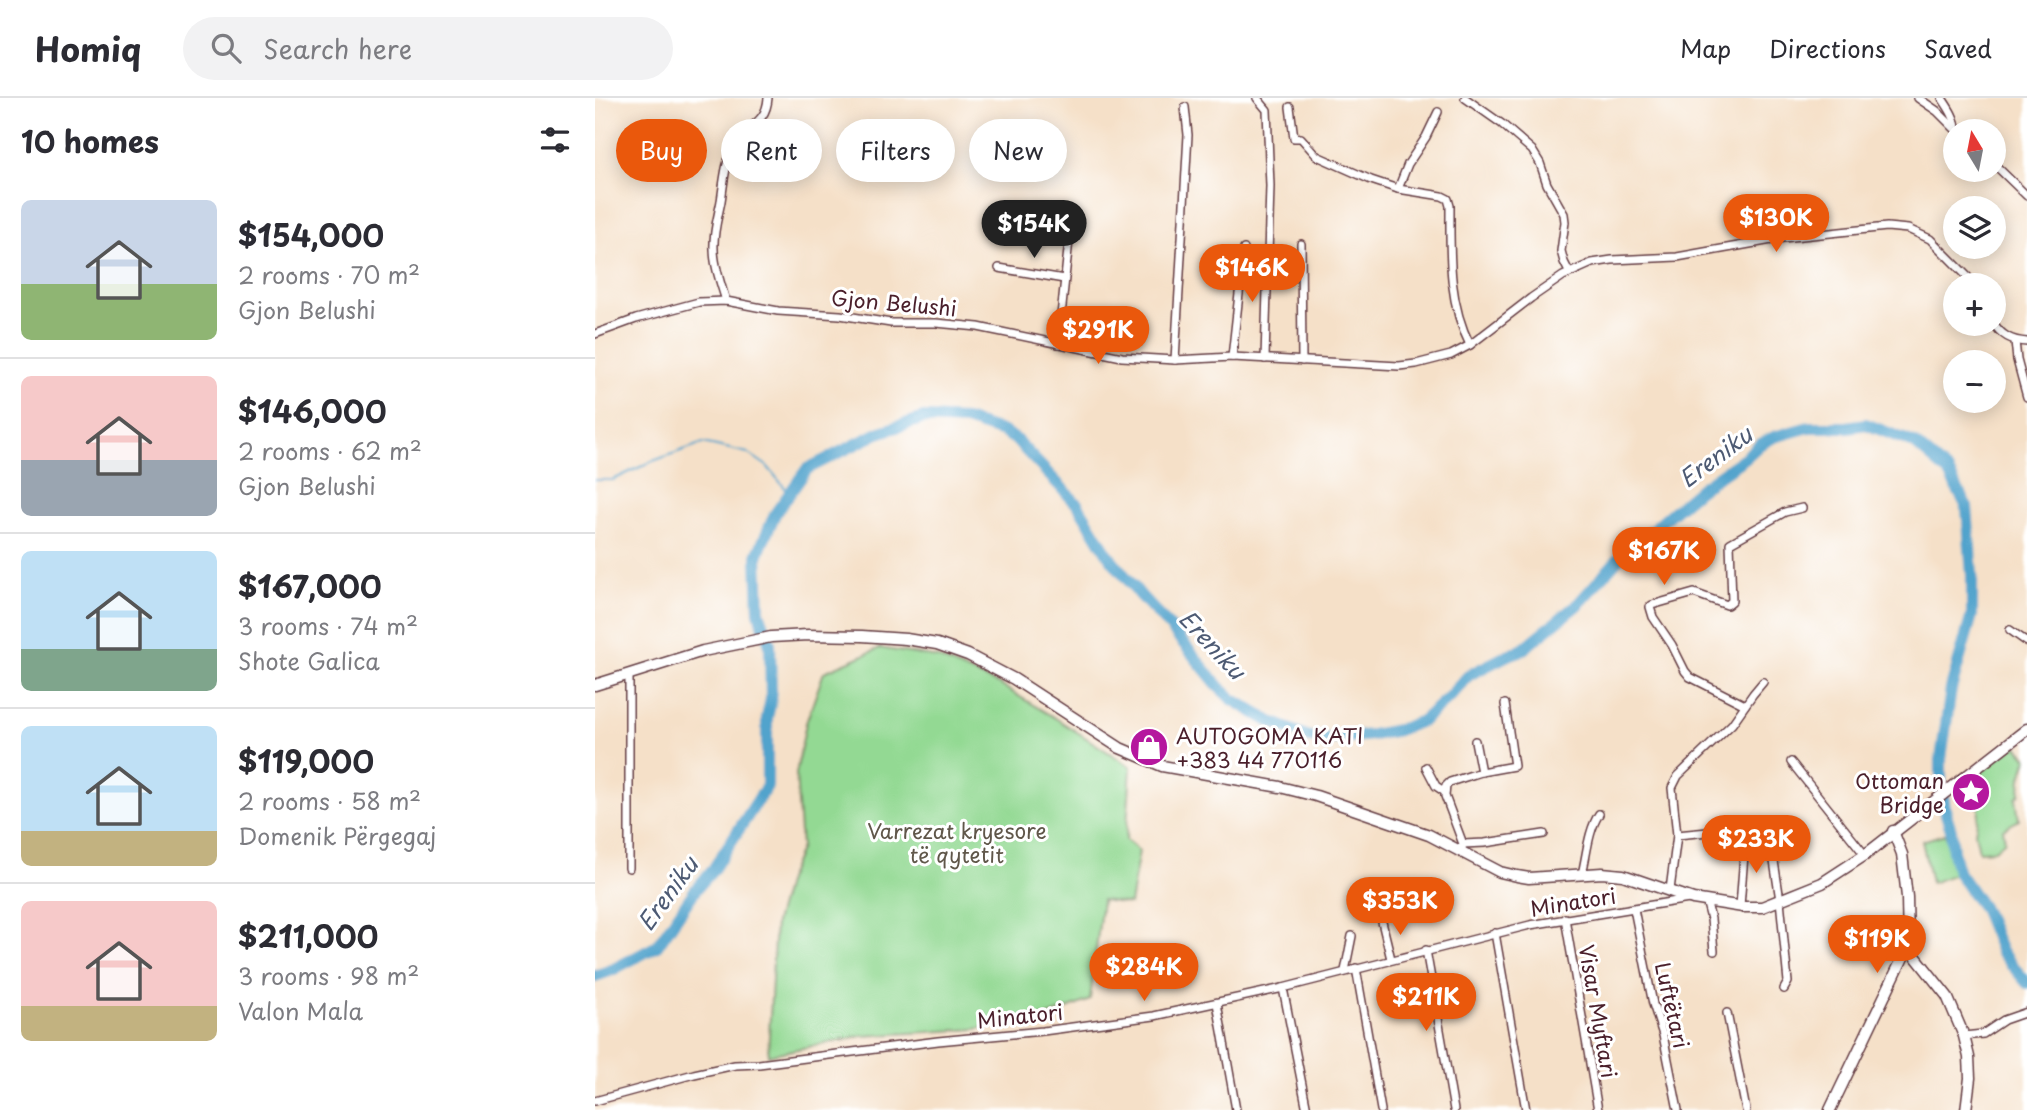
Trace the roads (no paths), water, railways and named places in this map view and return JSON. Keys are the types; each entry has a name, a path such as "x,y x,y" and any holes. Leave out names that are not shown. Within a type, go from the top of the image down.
{"main road":[{"path":"595,685 721,646 771,637 808,635 907,639 952,649 1014,679 1121,748 1162,766 1317,796 1462,848 1500,872 1529,878 1602,873 1623,875 1693,898 1762,908 1822,883 1865,855 2027,729"},
{"path":"2009,743 2027,739"},
{"path":"1830,1110 1908,947 1907,897 1902,854 1893,831"},
{"path":"1908,947 1947,996 1964,1036 1970,1078 1966,1110"}],"street":[{"path":"726,301 713,250 723,180 734,145 741,135 764,117 768,98"},
{"path":"1257,98 1267,110 1269,172 1265,359"},
{"path":"1465,98 1502,124 1532,150 1540,163 1547,184 1564,214 1566,222 1561,251 1569,272"},
{"path":"1918,98 1946,119"},
{"path":"1942,98 1953,119"},
{"path":"1175,360 1188,135 1185,107"},
{"path":"1290,107 1294,138 1301,138 1317,156 1371,180 1398,189 1442,196 1448,200 1454,300 1470,345"},
{"path":"1398,189 1408,164 1438,112"},
{"path":"2006,176 2027,196"},
{"path":"1058,344 1072,212"},
{"name":"Gjon Belushi","path":"595,334 636,319 699,302 726,301 778,311 840,315 891,323 978,327 1122,357 1175,360 1232,357 1407,365 1436,360 1470,345 1569,272 1592,263 1677,257 1783,239 1887,226 1908,229 1930,239 1964,273"},
{"path":"1301,244 1303,361"},
{"path":"1232,357 1244,249"},
{"path":"999,268 1064,279"},
{"path":"2005,336 2015,341 2027,342"},
{"path":"2015,341 2027,397"},
{"path":"1745,705 1690,677 1663,629 1653,617 1650,607 1694,593 1730,604 1730,543 1785,512 1802,508"},
{"path":"2010,630 2027,642"},
{"path":"629,675 629,868"},
{"path":"1670,890 1677,835 1672,788 1678,776 1733,724 1763,682"},
{"path":"1504,704 1514,766 1481,772 1450,782 1446,786 1445,792 1462,848 1544,834"},
{"path":"1475,741 1481,772"},
{"path":"1791,762 1865,855"},
{"path":"1426,767 1436,786 1445,792"},
{"path":"1582,874 1590,835 1599,814"},
{"path":"1677,835 1749,828"},
{"path":"1740,906 1745,842"},
{"path":"1770,842 1780,900 1788,982 1784,989"},
{"name":"Minatori","path":"595,1101 735,1065 1154,1016 1283,988 1495,933 1565,918 1693,898"},
{"path":"1706,900 1714,951"},
{"name":"Luftëtari","path":"1633,909 1678,1110"},
{"name":"Visar Myftari","path":"1565,918 1598,1110"},
{"path":"1382,922 1391,959"},
{"path":"1495,933 1526,1110"},
{"path":"1345,971 1352,936"},
{"path":"1426,950 1454,1110"},
{"path":"1356,968 1381,1110"},
{"path":"1283,988 1307,1110"},
{"path":"1217,1003 1236,1110"},
{"path":"1964,1036 1983,1034 2004,1020 2027,1012"},
{"path":"1727,1013 1746,1110"}],"waterway":[{"name":"Ereniku","path":"595,976 657,946 696,889 712,871 767,786 767,718 771,699 770,644 759,612 757,556 775,514 807,469 878,433 924,418 965,420 1003,432 1015,439 1078,505 1109,556 1220,688 1232,699 1269,721 1309,737 1331,739 1398,730 1422,721 1469,675 1522,650 1577,605 1620,557 1700,489 1774,437 1809,427 1866,424 1914,443 1948,472 1967,507 1972,615 1951,689 1941,759 1941,784 1953,852 1958,872 1984,910 2001,952 2027,983"},
{"path":"595,480 613,480 653,461 703,443 748,453 767,466 790,494"}],"place":[{"name":"AUTOGOMA KATI +383 44 770116","path":"1149,747"},
{"name":"Ottoman Bridge","path":"1971,792"}],"park label":[{"name":"Varrezat kryesore të qytetit","path":"957,842"}]}
